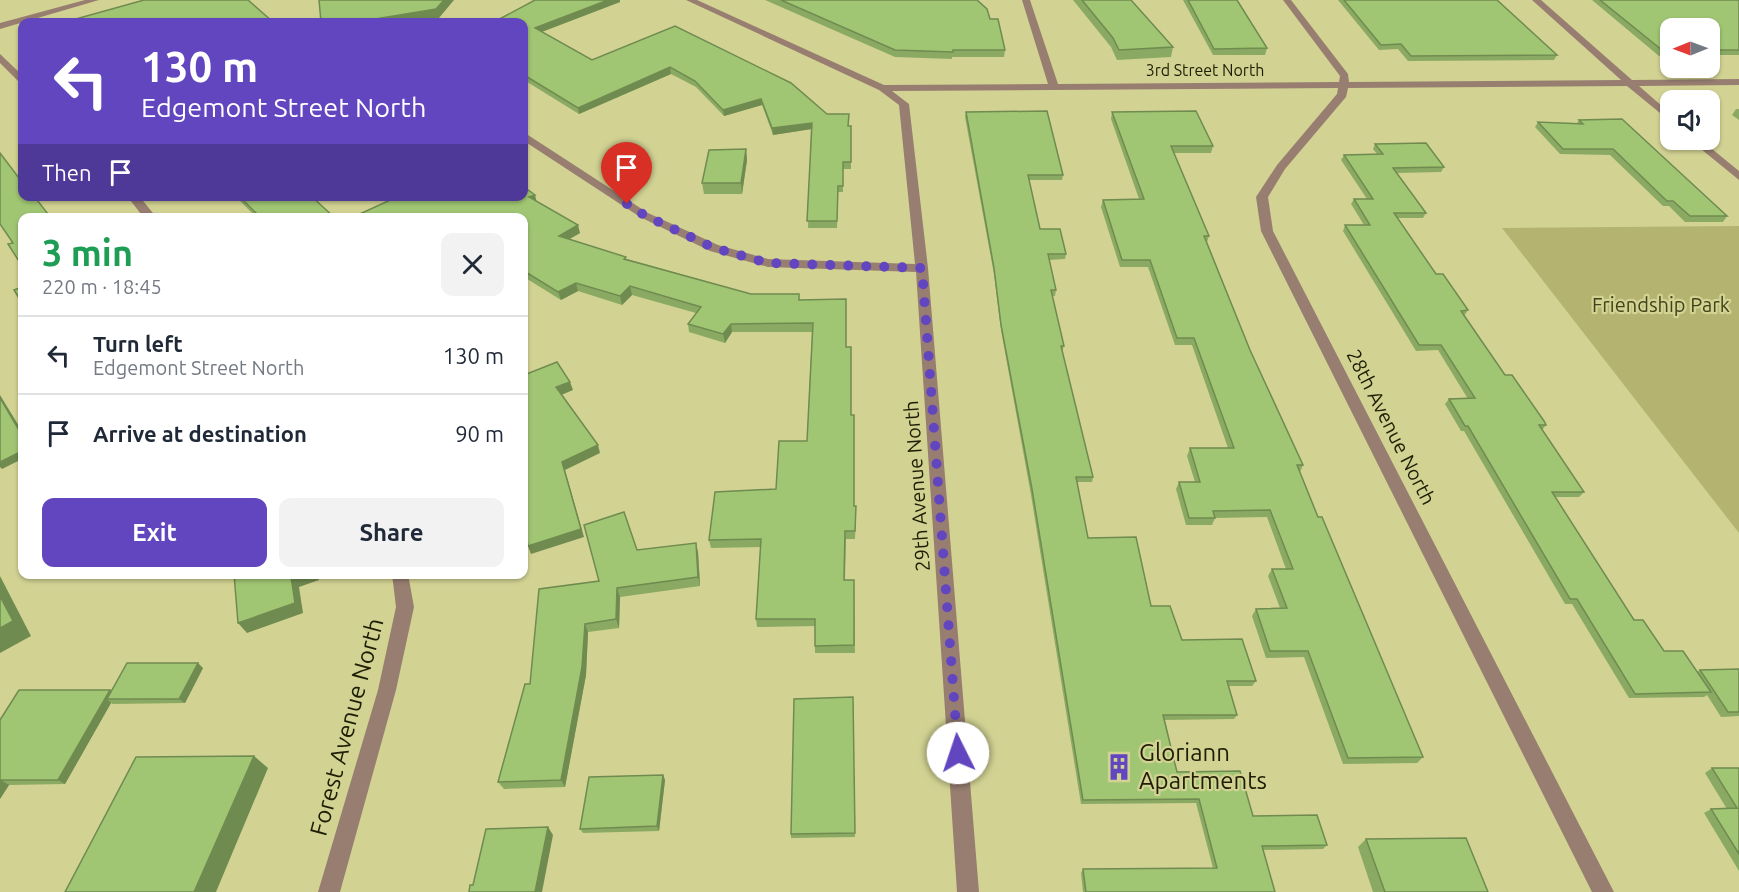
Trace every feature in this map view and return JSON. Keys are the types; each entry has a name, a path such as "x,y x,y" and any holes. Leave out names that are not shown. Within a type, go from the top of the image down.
{"street":[{"path":"29,18 94,0"},
{"name":"3rd Street North","path":"690,0 882,88 1739,82"},
{"path":"1026,0 1054,86"},
{"path":"1287,0 1345,76 1344,85"},
{"path":"1536,0 1660,109"},
{"path":"0,26 18,21"},
{"path":"0,57 18,76"},
{"name":"28th Avenue North","path":"1344,85 1342,95 1281,167 1262,197 1267,231 1603,892"},
{"name":"29th Avenue North","path":"882,88 904,104 922,268 968,892"},
{"path":"528,140 644,215 714,248 768,263 922,268"},
{"path":"1707,150 1739,177"},
{"path":"136,201 147,213"},
{"name":"Forest Avenue North","path":"329,892 387,690 405,607 401,579"}],"green space":[{"name":"Friendship Park","path":"1739,226 1739,533 1502,228"}],"building":[{"path":"144,0 248,0 268,18 79,18"},
{"path":"319,0 444,0 436,9 381,18 321,18"},
{"path":"535,0 608,0 535,28 592,60 675,26 791,83 827,114 849,114 851,162 843,162 843,186 838,186 837,221 807,221 812,123 772,128 761,99 723,110 695,81 670,67 578,108 528,77 528,18 501,18"},
{"path":"781,0 977,0 987,9 990,19 998,19 1005,50 953,50 953,52 895,50"},
{"path":"1082,0 1131,0 1173,47 1119,50 1113,38"},
{"path":"1188,0 1237,0 1267,48 1214,49"},
{"path":"1344,0 1497,0 1557,55 1411,56 1401,44 1381,45"},
{"path":"1600,0 1739,0 1739,50 1720,50 1720,18 1660,18 1660,48"},
{"path":"1047,111 1063,175 1028,175 1040,229 1060,229 1066,254 1048,254 1056,290 1051,290 1064,346 1061,346 1093,477 1076,477 1088,538 1136,537 1151,606 1170,606 1182,640 1242,639 1256,681 1227,681 1237,715 1163,715 1177,772 1240,771 1253,816 1317,815 1327,845 1262,846 1275,892 1086,892 1083,869 1217,868 1199,799 1083,800 1032,489 1001,325 994,268 966,112"},
{"path":"1196,111 1213,146 1171,146 1209,236 1204,236 1250,350 1303,465 1297,465 1318,517 1322,517 1423,757 1348,758 1308,651 1270,651 1256,609 1287,608 1272,569 1293,569 1270,510 1213,511 1215,518 1189,518 1179,482 1200,482 1190,448 1234,448 1194,338 1177,338 1150,260 1122,260 1103,200 1144,199 1112,112"},
{"path":"1622,119 1727,216 1690,216 1673,201 1667,201 1613,149 1563,149 1538,122 1583,124 1579,120"},
{"path":"1426,143 1444,167 1393,168 1426,213 1394,213 1436,274 1443,274 1468,310 1461,311 1505,375 1512,375 1544,421 1546,425 1539,425 1584,492 1552,492 1634,620 1643,620 1664,651 1683,651 1711,692 1635,694 1577,599 1570,599 1468,426 1465,426 1449,399 1475,398 1441,345 1419,345 1345,225 1370,225 1354,199 1373,199 1344,155 1383,154 1375,144"},
{"path":"746,149 741,183 702,183 709,150"},
{"path":"0,153 18,177 18,201 38,201 47,213 18,213 18,260 8,244 13,243 0,224"},
{"path":"528,190 535,195 529,197 578,225 559,236 626,257 624,259 751,294 799,294 799,300 846,299 846,347 851,347 851,415 854,415 854,506 856,506 855,531 845,531 844,580 854,580 854,645 815,646 815,619 756,619 761,539 709,540 715,492 776,489 779,441 807,441 813,323 731,324 723,334 688,324 701,307 630,286 620,296 576,283 558,292 528,273 528,213 362,213 388,201 528,201"},
{"path":"244,201 316,201 330,213 256,213"},
{"path":"557,362 570,382 556,387 598,445 562,462 581,529 528,546 528,373"},
{"path":"0,398 18,428 18,453 0,462"},
{"path":"624,512 637,550 696,543 698,577 617,588 616,619 585,624 582,667 561,780 498,782 525,684 530,684 539,589 599,581 584,525"},
{"path":"234,579 291,579 295,603 238,623"},
{"path":"0,596 13,621 0,628"},
{"path":"127,663 198,663 179,699 107,699"},
{"path":"1739,669 1739,712 1728,712 1700,670"},
{"path":"19,690 110,690 58,780 1,780 0,782 0,720"},
{"path":"853,697 855,833 791,834 794,699"},
{"path":"254,756 194,892 65,892 136,757"},
{"path":"1712,768 1739,768 1739,854 1711,809 1737,808"},
{"path":"663,775 657,826 580,829 589,777"},
{"path":"548,827 535,892 469,892 470,885 473,885 486,829"},
{"path":"1466,838 1488,892 1385,892 1366,839"}],"place":[{"name":"Gloriann Apartments","path":"1119,767"}],"route":[{"path":"627,204 644,215 714,248 768,263 922,268 958,753"}]}
